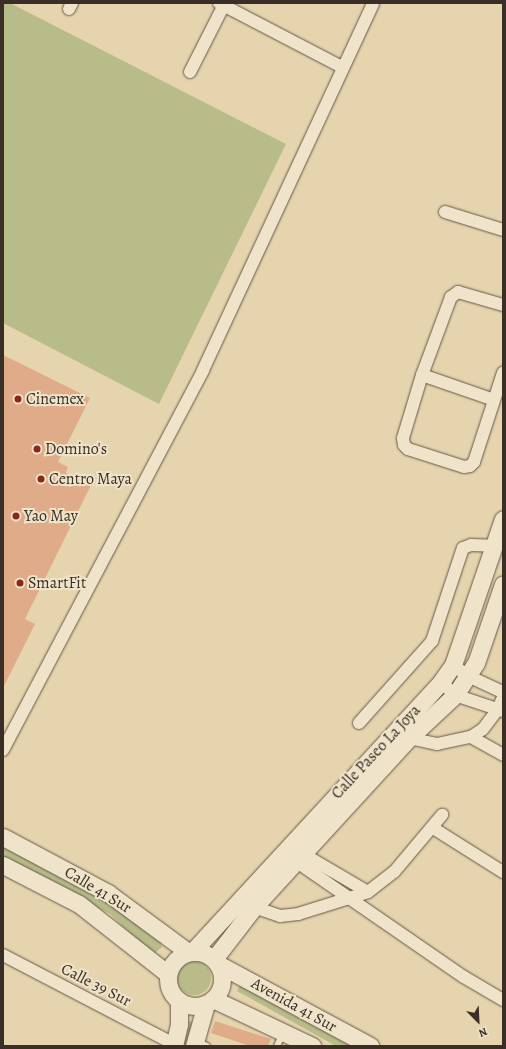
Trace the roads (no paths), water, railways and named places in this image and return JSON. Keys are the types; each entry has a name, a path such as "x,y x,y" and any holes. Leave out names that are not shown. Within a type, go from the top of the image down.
{"main road":[{"name":"Calle Paseo La Joya","path":"190,952 441,682 453,665 503,519"},
{"name":"Calle Paseo La Joya","path":"216,961 254,907 410,738 455,694 476,663 503,584"},
{"name":"Calle 41 Sur","path":"3,837 108,893 190,952"},
{"name":"Calle 41 Sur","path":"3,865 78,904 168,974"},
{"path":"199,1044 209,1002 222,984 216,961 206,953 190,952 173,961 168,974 168,987 178,1001 187,1005 209,1002"},
{"name":"Avenida 41 Sur","path":"216,961 370,1046"},
{"path":"174,1045 179,1024 178,1001"},
{"name":"Avenida 41 Sur","path":"209,1002 281,1039 312,1046"}],"street":[{"path":"3,750 203,370 342,67 373,3"},
{"path":"190,72 223,4 342,67"},
{"path":"445,212 503,230"},
{"path":"503,305 458,292 454,294 422,376 402,438 408,449 464,467 470,466 474,462 503,373"},
{"path":"422,376 494,400"},
{"path":"359,723 432,641 463,548 471,545 494,546"},
{"path":"453,665 468,676 503,692"},
{"path":"441,682 455,694 501,710"},
{"path":"410,738 437,744 471,737 483,729 501,710 503,697"},
{"path":"471,737 503,755"},
{"path":"254,907 280,916 298,914 337,900 352,898 368,892 394,872 433,828 442,815"},
{"path":"433,828 503,872"},
{"path":"300,858 368,892"},
{"path":"300,858 352,898 464,977 503,1000"},
{"name":"Calle 39 Sur","path":"3,955 174,1045"}],"place":[{"name":"Cinemex","path":"18,399"},
{"name":"Domino's","path":"37,449"},
{"name":"Centro Maya","path":"41,479"},
{"name":"Yao May","path":"16,516"},
{"name":"SmartFit","path":"20,583"}]}
